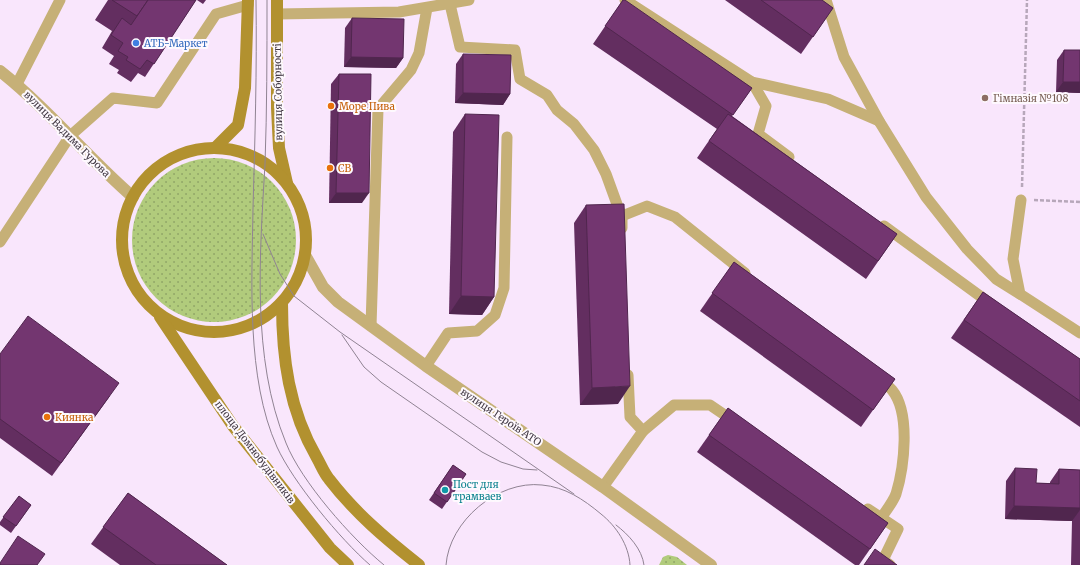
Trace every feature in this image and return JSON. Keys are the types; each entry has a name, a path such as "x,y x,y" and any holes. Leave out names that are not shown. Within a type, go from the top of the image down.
{"main road":[{"name":"вулиця Соборності","path":"277,0 277,108 280,148 288,184"},
{"path":"215,148 238,124 245,88 248,2"},
{"name":"площа Домнобудівників","path":"157,313 174,323 192,330 218,332 231,331 250,326 267,316 282,303 297,281 305,255 306,230 300,206 288,184 265,163 249,154 232,149 215,148 187,152 167,161 153,171 142,183 133,197 123,227 122,243 124,259 128,274 136,289 157,313 233,426 330,548 348,565"},
{"path":"282,303 282,340 287,377 295,412 310,446 328,478 352,506 383,537 419,565"}],"street":[{"name":"вулиця Вадима Гурова","path":"0,71 16,84 133,197"},
{"name":"вулиця Героїв АТО","path":"305,255 324,287 338,302 426,366 603,487 711,565"}],"lane":[{"path":"16,84 60,0"},
{"path":"399,0 399,12"},
{"path":"277,14 399,12 468,0"},
{"path":"625,0 752,82 828,99 879,121"},
{"path":"826,0 844,57 879,121 926,197 966,249 996,279 1080,333"},
{"path":"0,242 70,136 113,98 157,103 216,14 248,2"},
{"path":"450,4 460,47 515,50 520,79 547,96 556,110 574,124 594,150 606,174 622,220 623,235"},
{"path":"371,326 378,109 412,70 419,53 427,8"},
{"path":"752,82 766,106 758,134 796,162"},
{"path":"426,366 448,333 477,331 495,315 504,288 507,137"},
{"path":"1020,294 1013,259 1021,200"},
{"path":"622,220 622,216 647,206 675,217 756,282"},
{"path":"872,218 999,310"},
{"path":"627,362 630,417 642,432"},
{"path":"867,370 892,390 902,409 904,435 902,462 896,496 881,518"},
{"path":"603,487 642,432 674,405 710,405 743,427"},
{"path":"861,505 898,529 883,560 890,565"}],"path":[{"path":"1027,0 1021,200 1080,202"}],"green space":[{"path":"206,158 222,158 245,164 260,172 272,182 282,194 290,209 296,232 296,248 290,271 282,286 272,298 260,308 245,316 222,322 206,322 183,316 168,308 156,298 146,286 136,264 132,248 132,232 138,209 146,194 156,182 168,172 190,162"},
{"path":"668,555 677,557 687,565 659,565 663,557"}],"building":[{"path":"112,0 148,0 137,16"},
{"name":"АТБ-Маркет","path":"148,0 196,0 154,64 147,60 140,69 126,60 128,57 118,51 123,43 111,35 122,18 131,25"},
{"path":"623,0 752,88 733,115 605,26"},
{"path":"761,0 822,0 833,8 813,37"},
{"path":"352,18 404,19 403,58 351,57"},
{"path":"1064,50 1080,50 1080,82 1063,82"},
{"path":"463,54 511,55 510,94 463,93"},
{"path":"339,74 371,74 369,193 336,193"},
{"path":"465,114 499,115 494,297 461,296"},
{"path":"728,114 897,234 878,261 709,141"},
{"path":"624,204 630,386 592,388 586,205"},
{"path":"734,262 895,379 873,410 712,293"},
{"path":"983,292 1080,359 1080,401 964,320"},
{"name":"Киянка","path":"28,316 119,383 61,463 0,419 0,354"},
{"path":"728,408 888,523 870,549 709,435"},
{"name":"Пост для трамваев","path":"453,465 466,474 447,502 434,493"},
{"path":"1015,468 1037,469 1036,483 1059,484 1059,469 1080,470 1080,508 1014,506"},
{"path":"128,493 227,565 156,565 103,527"},
{"path":"19,496 31,505 16,526 3,517"},
{"path":"18,536 45,554 37,565 0,565"},
{"path":"875,549 897,565 864,565"}],"tram line":[{"path":"256,0 252,298 253,329 260,391 267,420 277,447 294,477 345,541 370,565"},
{"path":"267,0 266,143 260,269 260,305 267,376 275,410 286,443 293,458 315,491 342,525 384,565"},
{"path":"263,234 280,274 294,296 340,332 574,494"},
{"path":"342,335 364,367 381,382 482,452 501,462 523,469 537,470"},
{"path":"446,565 449,549 456,533 466,519 493,497 509,489 525,485 542,485 558,488 587,503 607,519 617,530 627,550 630,565"},
{"path":"616,525 626,533 638,548 644,565"}],"place":[{"name":"АТБ-Маркет","path":"136,43"},
{"name":"Гімназія №108","path":"985,98"},
{"name":"Море Пива","path":"331,106"},
{"name":"СВ","path":"330,168"},
{"name":"Киянка","path":"47,417"},
{"name":"Пост для трамваев","path":"445,490"}]}
